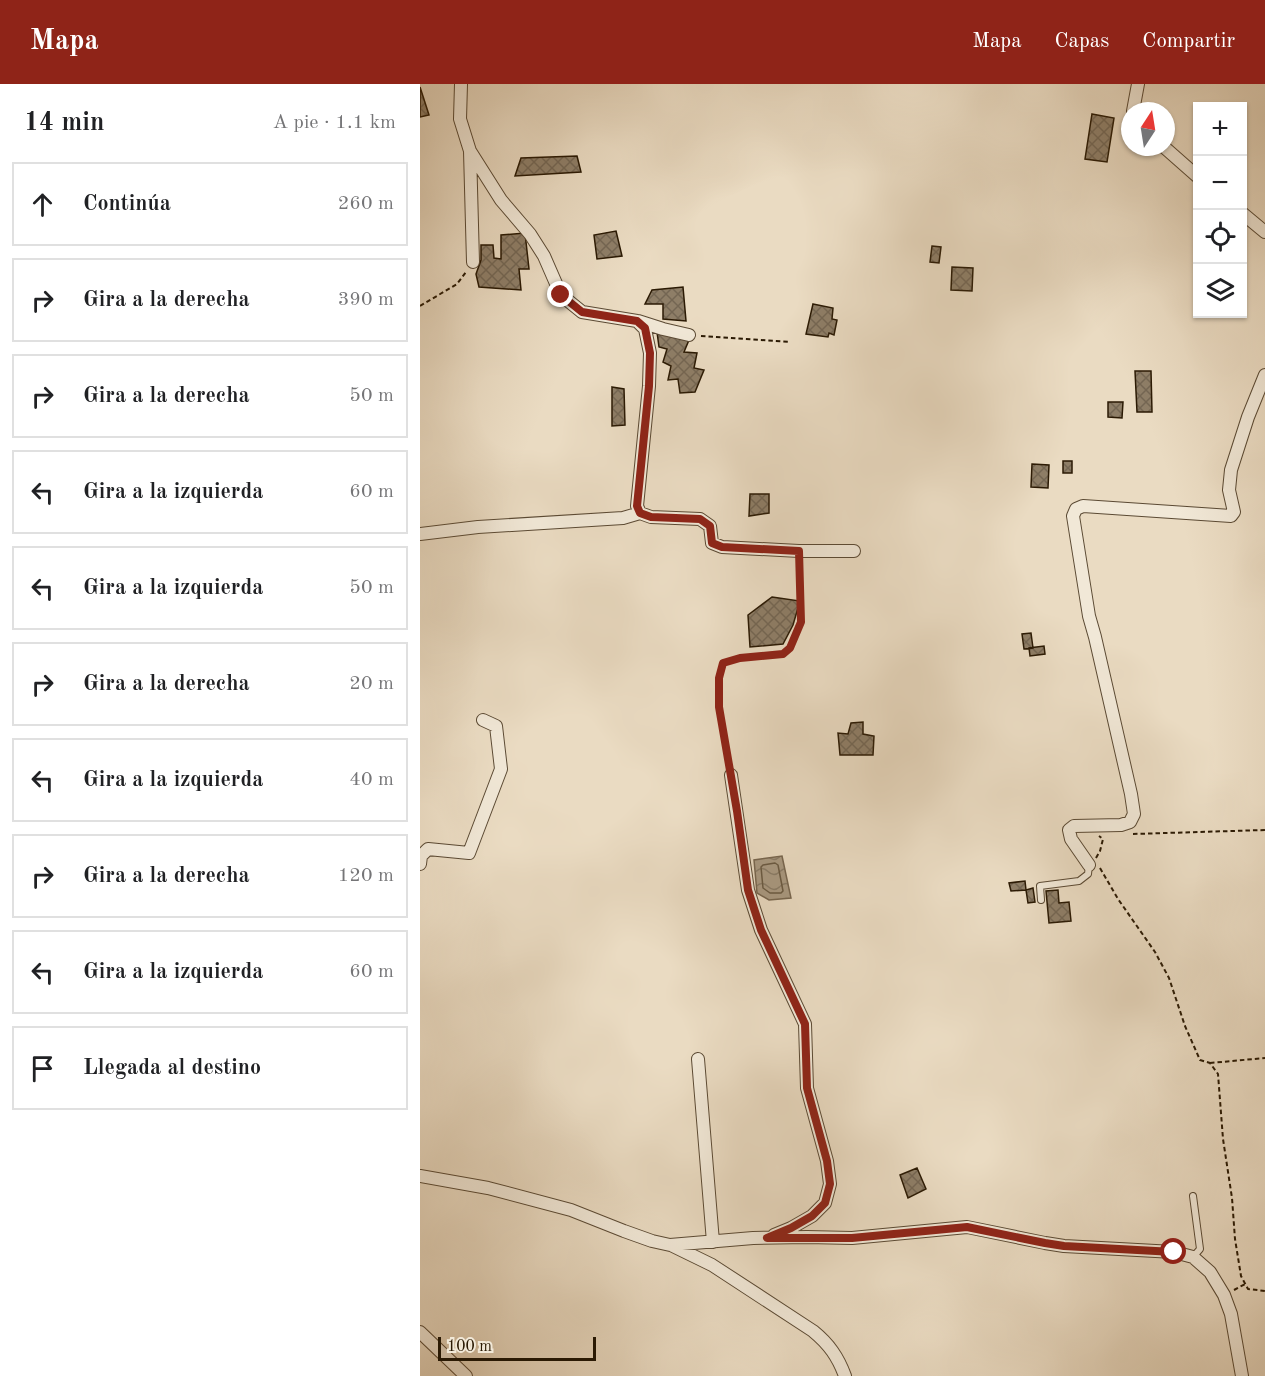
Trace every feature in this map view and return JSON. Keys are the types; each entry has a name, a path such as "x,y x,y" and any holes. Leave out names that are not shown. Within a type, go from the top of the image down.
{"street":[{"path":"461,84 460,119 470,152 473,262"},
{"path":"1135,102 1138,84"},
{"path":"470,152 501,200 530,234 544,256 561,295 582,312 637,321 689,335"},
{"path":"1174,156 1193,173"},
{"path":"1247,217 1265,232"},
{"path":"637,321 645,328 650,353 637,506 640,513"},
{"path":"1095,864 1071,838 1069,830 1074,826 1121,825 1131,822 1134,814 1127,775 1089,616 1072,516 1076,509 1083,506 1231,516 1234,512 1229,490 1231,470 1248,417 1265,375"},
{"path":"420,534 478,527 623,518 640,513 651,517 700,519 710,526 712,543 722,547 854,551"},
{"path":"420,864 421,856 428,849 469,853 501,769 496,726 483,720"},
{"path":"731,775 748,890 761,930 805,1024 807,1088 827,1161 830,1184 825,1203 812,1216 767,1238"},
{"path":"698,1059 713,1242"},
{"path":"420,1176 488,1188 560,1207 652,1241 670,1245 712,1265 813,1331 826,1342 840,1363 845,1376"},
{"path":"670,1245 767,1238 852,1238 967,1227 1064,1246 1174,1252 1193,1257 1210,1272 1224,1295 1231,1314 1242,1376"},
{"path":"420,1332 466,1376"}],"lane":[{"path":"1041,900 1040,886 1079,881 1095,864"},
{"path":"1193,1196 1200,1249 1193,1257"}],"path":[{"path":"420,306 457,284 473,262"},
{"path":"689,335 790,342"},
{"path":"731,775 719,707 719,678 723,663 740,658 783,654 790,648 801,622 799,551"},
{"path":"1131,834 1265,830"},
{"path":"1098,835 1103,839 1095,864 1160,961 1169,978 1185,1026 1200,1060 1210,1063 1265,1058"},
{"path":"1093,836 1109,835"},
{"path":"1210,1063 1218,1074 1223,1140 1241,1276 1248,1289 1265,1291"}],"water":[{"path":"782,856 791,898 769,900 757,893 754,860"}],"building":[{"path":"420,87 429,115 420,117"},
{"path":"1092,114 1114,118 1107,162 1085,159"},
{"path":"577,156 581,172 515,176 521,158"},
{"path":"616,231 622,256 597,259 594,235"},
{"path":"525,233 529,269 519,269 521,290 479,287 476,274 481,260 481,245 493,245 494,258 501,259 501,235"},
{"path":"932,246 941,247 939,263 930,262"},
{"path":"952,267 973,268 972,291 951,290"},
{"path":"683,287 686,321 663,319 663,304 645,304 652,290"},
{"path":"813,304 833,308 832,319 837,320 834,335 829,333 828,337 806,334"},
{"path":"657,332 689,340 684,352 697,353 694,368 704,370 695,392 680,393 678,379 668,380 671,366 663,362 667,349 659,347"},
{"path":"1135,371 1151,371 1152,412 1137,412"},
{"path":"612,387 624,389 625,425 612,426"},
{"path":"1108,402 1123,402 1122,418 1108,417"},
{"path":"1063,461 1072,461 1072,473 1063,473"},
{"path":"1032,464 1049,465 1048,488 1031,487"},
{"path":"750,494 769,494 769,513 749,516"},
{"path":"772,597 800,601 793,625 783,644 750,647 748,615"},
{"path":"1031,633 1033,648 1024,649 1022,634"},
{"path":"1044,646 1045,654 1030,656 1029,648"},
{"path":"863,722 863,734 874,736 873,755 840,755 838,733 848,734 851,723"},
{"path":"1025,881 1026,890 1011,891 1009,883"},
{"path":"1033,888 1035,902 1028,903 1026,890"},
{"path":"1058,890 1059,903 1069,902 1071,921 1049,923 1046,891"},
{"path":"917,1168 926,1189 908,1198 900,1175"}],"route":[{"path":"561,295 582,312 637,321 645,328 650,353 637,506 640,513 651,517 700,519 710,526 712,543 722,547 799,551 801,622 790,648 783,654 740,658 723,663 719,678 719,707 748,890 761,930 805,1024 807,1088 827,1161 830,1184 825,1203 812,1216 767,1238 852,1238 967,1227 1064,1246 1174,1252"}]}
